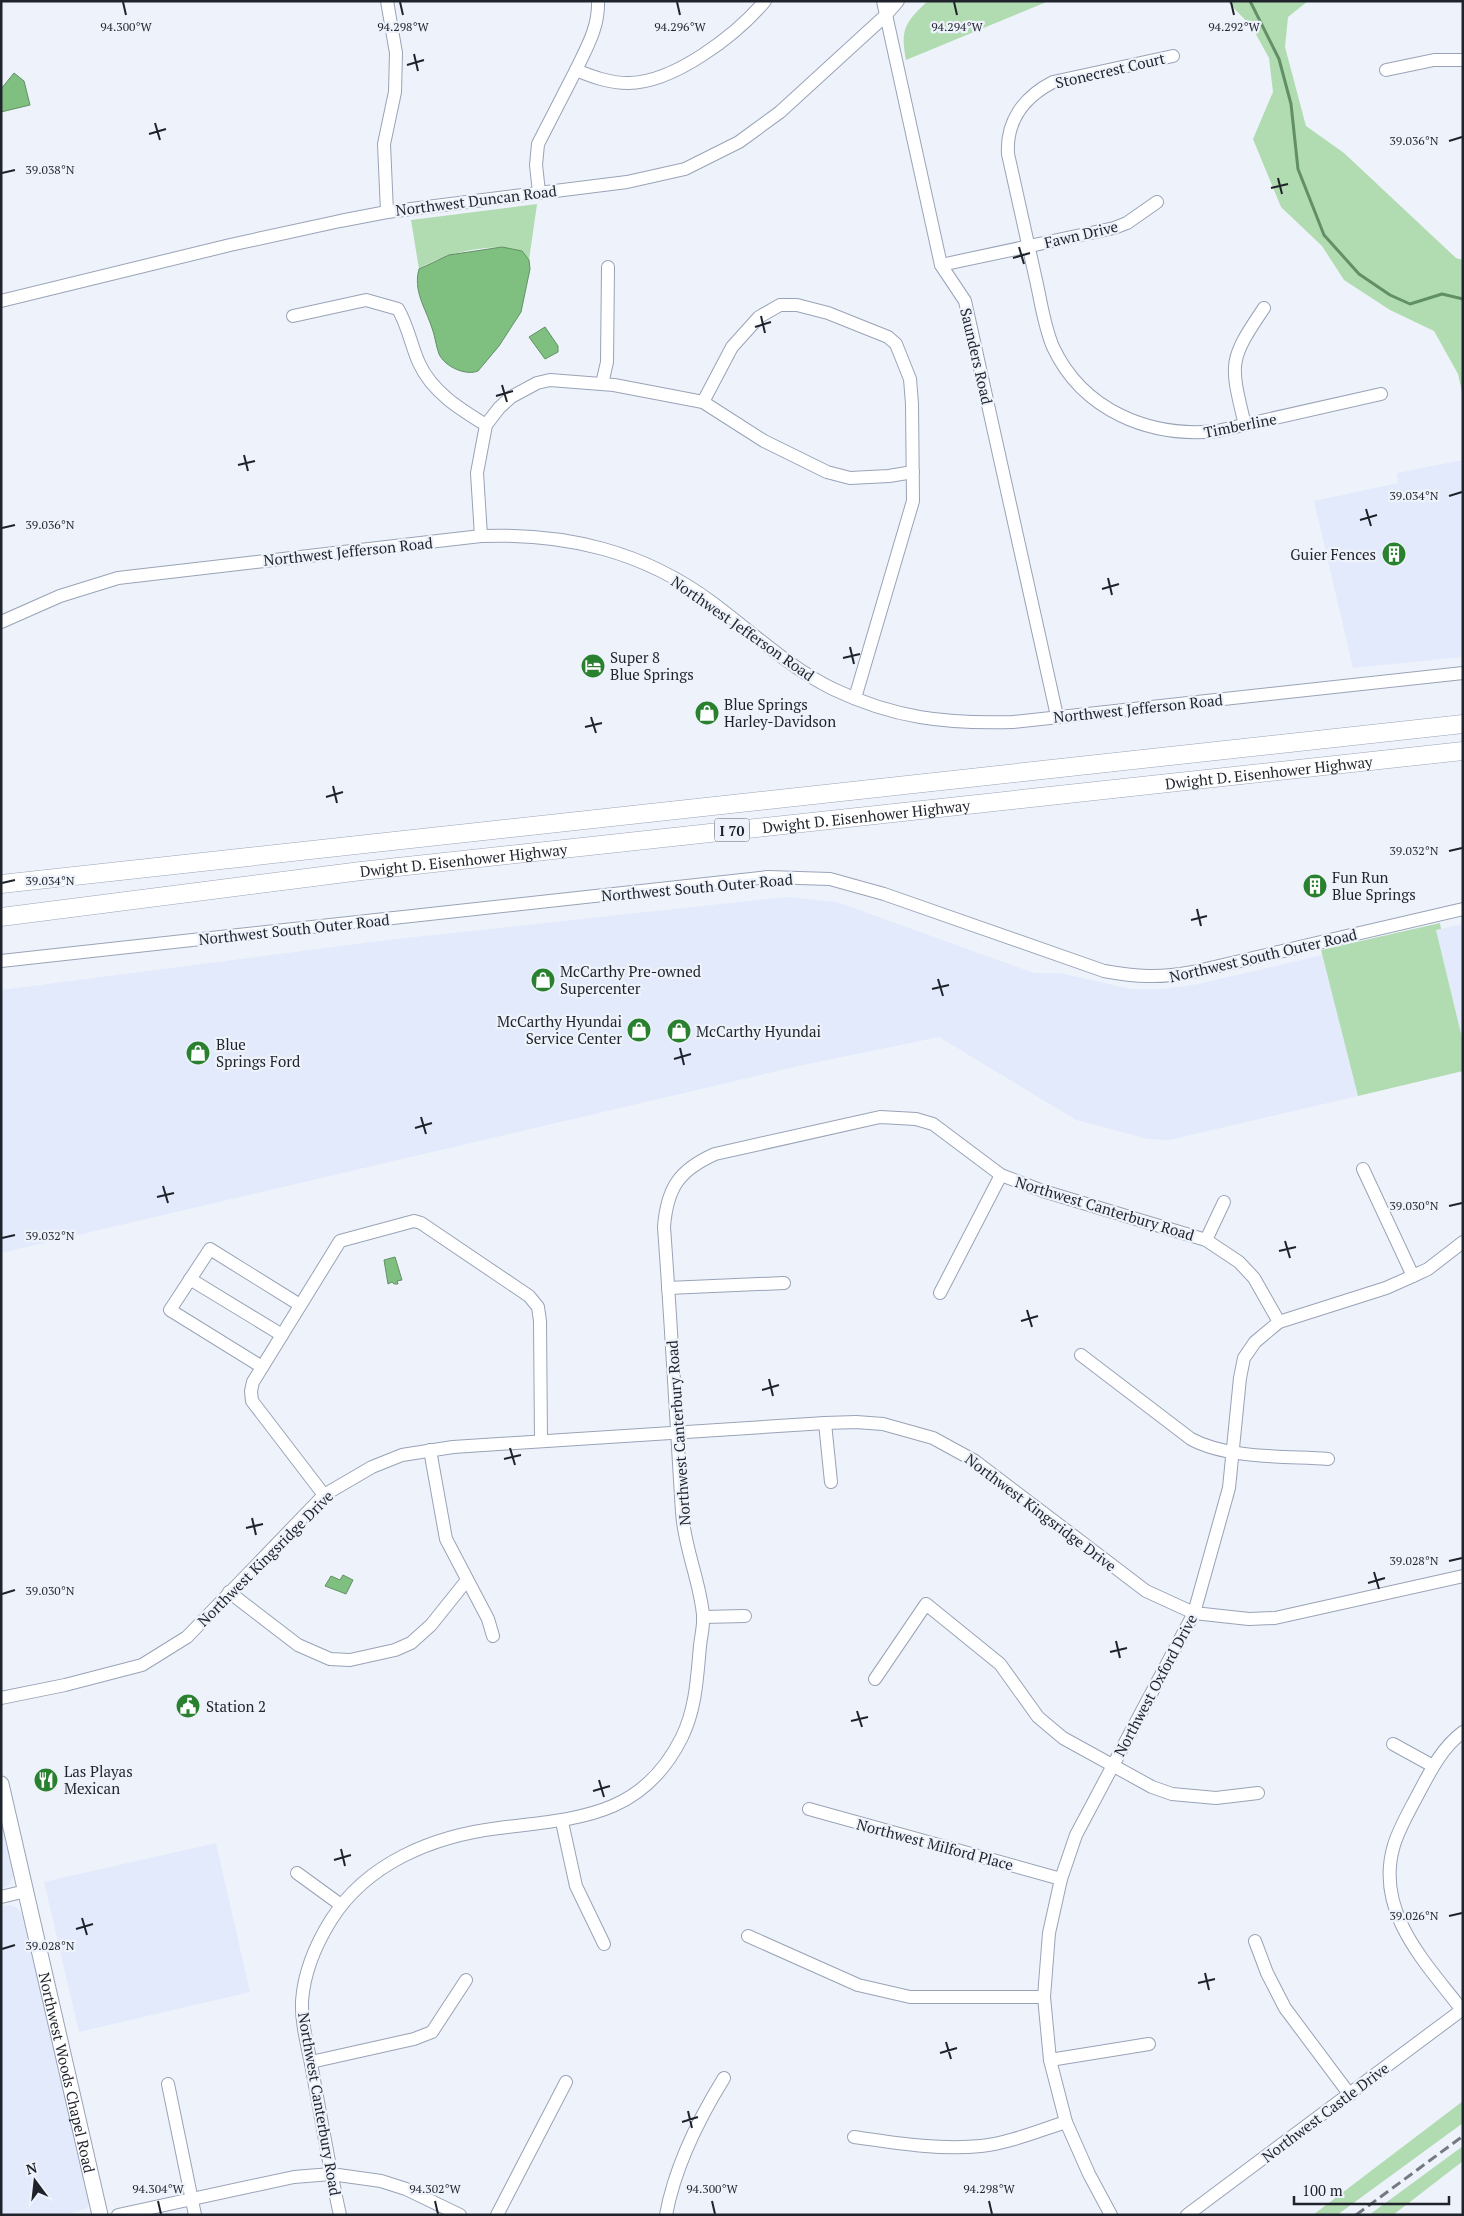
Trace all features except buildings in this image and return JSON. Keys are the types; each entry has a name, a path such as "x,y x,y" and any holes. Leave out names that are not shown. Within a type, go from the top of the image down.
{"highway":[{"name":"Dwight D. Eisenhower Highway","path":"1,884 1463,724"},
{"name":"Dwight D. Eisenhower Highway","path":"4,917 371,870 1463,751"}],"main road":[{"name":"Northwest Woods Chapel Road","path":"1,1784 100,2215"}],"street":[{"path":"387,1 396,53 395,92 384,144 387,212"},
{"path":"539,192 536,165 538,144 594,32 598,17 598,1"},
{"path":"576,70 599,79 630,83 664,75 696,60 712,49 765,1"},
{"name":"Saunders Road","path":"883,1 941,265 965,301 1057,716"},
{"name":"Northwest Duncan Road","path":"1,301 230,245 387,212 656,176 685,169 739,142 780,112 885,16 898,1"},
{"name":"Stonecrest Court","path":"1029,246 1008,154 1007,141 1018,111 1038,90 1053,82 1172,56"},
{"path":"1386,70 1434,60 1463,60"},
{"name":"Fawn Drive","path":"941,265 1127,223 1157,202"},
{"name":"Timberline","path":"1029,246 1053,346 1062,364 1089,394 1132,422 1154,428 1193,433 1245,425 1381,394"},
{"path":"602,384 607,362 608,267"},
{"path":"293,316 366,300 398,309 406,322 419,363 428,381 454,405 486,425"},
{"path":"703,402 732,346 758,317 780,305 797,305 828,313 880,333 896,344 910,379 913,501 855,698"},
{"path":"1245,425 1233,370 1240,344 1264,308"},
{"path":"482,536 477,473 478,455 486,425 499,408 511,397 537,382 562,380 602,384 703,402 764,441 827,472 850,478 889,476 913,472"},
{"name":"Northwest Jefferson Road","path":"1,622 60,596 118,578 482,536 550,537 585,543 642,561 712,602 803,672 855,698 890,711 925,720 968,723 1013,722 1463,673"},
{"name":"Northwest South Outer Road","path":"1,961 760,878 801,877 830,879 884,894 1104,971 1161,978 1203,970 1463,909"},
{"name":"Northwest Canterbury Road","path":"340,2215 331,2174 302,2003 304,1985 319,1940 341,1904 368,1876 434,1842 498,1828 562,1822 596,1814 628,1798 649,1782 667,1761 681,1739 693,1712 703,1617 682,1517 664,1227 669,1194 686,1171 699,1161 716,1154 880,1117 897,1116 933,1124 1002,1175 1043,1192 1206,1240 1240,1262 1254,1278 1279,1322"},
{"path":"1363,1169 1413,1276"},
{"path":"940,1293 1002,1175"},
{"path":"1206,1240 1224,1202"},
{"path":"324,1495 252,1401 251,1391 253,1382 340,1241 414,1221 421,1223 529,1296 538,1307 540,1321 541,1441"},
{"name":"Northwest Oxford Drive","path":"1110,2215 1088,2174 1066,2122 1050,2060 1044,1997 1049,1933 1061,1879 1076,1835 1194,1613 1225,1509 1244,1358 1255,1342 1279,1322 1386,1288 1428,1269 1463,1242"},
{"path":"262,1367 170,1310 210,1249 300,1305"},
{"path":"190,1279 282,1335"},
{"path":"668,1288 784,1283"},
{"path":"1081,1355 1191,1439 1206,1447 1328,1459"},
{"name":"Northwest Kingsridge Drive","path":"1,1698 65,1685 142,1665 187,1638 324,1495 372,1467 402,1455 430,1450 824,1423 856,1422 883,1424 933,1438 975,1461 1146,1591 1194,1613 1249,1619 1275,1618 1463,1576"},
{"path":"824,1423 831,1482"},
{"path":"430,1450 446,1540 488,1619 493,1636"},
{"path":"229,1592 298,1645 330,1659 350,1660 395,1650 412,1643 431,1625 467,1580"},
{"path":"875,1679 926,1604 1000,1664 1038,1717 1063,1738 1112,1766 1152,1788 1172,1794 1216,1798 1258,1793"},
{"path":"703,1617 744,1616"},
{"path":"1462,2010 1406,1937 1393,1902 1390,1882 1394,1846 1400,1828 1433,1766 1463,1732"},
{"path":"1393,1744 1433,1766"},
{"name":"Northwest Milford Place","path":"809,1809 1061,1879"},
{"path":"562,1822 576,1886 604,1944"},
{"path":"297,1873 341,1904"},
{"path":"1,1896 26,1891"},
{"path":"748,1936 858,1985 910,1997 1044,1997"},
{"path":"1255,1941 1267,1973 1285,2008 1350,2095"},
{"path":"311,2062 414,2039 432,2032 466,1980"},
{"name":"Northwest Castle Drive","path":"1187,2215 1462,2010"},
{"path":"1050,2060 1148,2044"},
{"path":"666,2215 677,2172 712,2098 724,2078"},
{"path":"496,2215 566,2082"},
{"path":"168,2084 195,2215"},
{"path":"854,2137 942,2147 982,2146 1008,2141 1066,2122"},
{"path":"118,2215 294,2177 331,2174 381,2181 406,2189 460,2215"}],"shaded area":[{"path":"928,1 1049,1 906,60 904,33 906,27 914,15"},
{"path":"1227,1 1308,1 1288,17 1285,47 1306,126 1344,153 1456,258 1463,260 1463,397 1458,374 1434,331 1390,310 1344,280 1322,246 1281,207 1253,139 1273,92 1269,58 1252,27"},
{"path":"14,73 24,81 30,105 1,112 1,89"},
{"path":"537,204 529,260 521,252 508,248 493,247 459,253 429,263 419,269 411,220"},
{"path":"502,247 522,251 529,260 530,269 521,312 499,346 478,371 468,372 456,369 446,363 439,354 419,292 419,269 449,255"},
{"path":"545,327 558,346 558,352 545,359 529,337"},
{"path":"1463,460 1463,657 1353,668 1314,501 1398,483 1397,473"},
{"path":"785,897 837,902 1034,973 1060,973 1131,989 1163,989 1198,984 1322,955 1358,1096 1169,1140 1148,1139 1076,1120 939,1037 803,1065 1,1253 1,990 387,940"},
{"path":"1440,923 1441,929 1436,930 1463,1042 1463,1071 1358,1096 1321,950"},
{"path":"1463,924 1463,1042 1436,930"},
{"path":"395,1257 402,1280 397,1281 398,1284 392,1282 388,1284 384,1260"},
{"path":"343,1575 353,1580 346,1594 325,1586 331,1576 340,1580"},
{"path":"1,1811 15,1874 8,1886 1,1889"},
{"path":"216,1843 250,1992 79,2032 44,1882"},
{"path":"10,1905 17,1908 24,1917 90,2200 87,2208 65,2215 1,2215 1,1906"},
{"path":"1463,2101 1463,2123 1337,2215 1313,2215"},
{"path":"1463,2146 1463,2161 1393,2215 1369,2215"}],"waterway":[{"path":"1250,1 1279,59 1291,104 1298,169 1324,235 1359,274 1390,295 1410,304 1442,294 1463,299"}],"railway":[{"path":"1356,2215 1463,2136"}],"place":[{"name":"Guier Fences","path":"1394,554"},
{"name":"Super 8 Blue Springs","path":"593,666"},
{"name":"Blue Springs Harley-Davidson","path":"707,713"},
{"name":"Fun Run Blue Springs","path":"1315,886"},
{"name":"McCarthy Pre-owned Supercenter","path":"543,980"},
{"name":"McCarthy Hyundai Service Center","path":"639,1030"},
{"name":"McCarthy Hyundai","path":"679,1031"},
{"name":"Blue Springs Ford","path":"198,1053"},
{"name":"Station 2","path":"188,1706"},
{"name":"Las Playas Mexican","path":"46,1780"}]}
